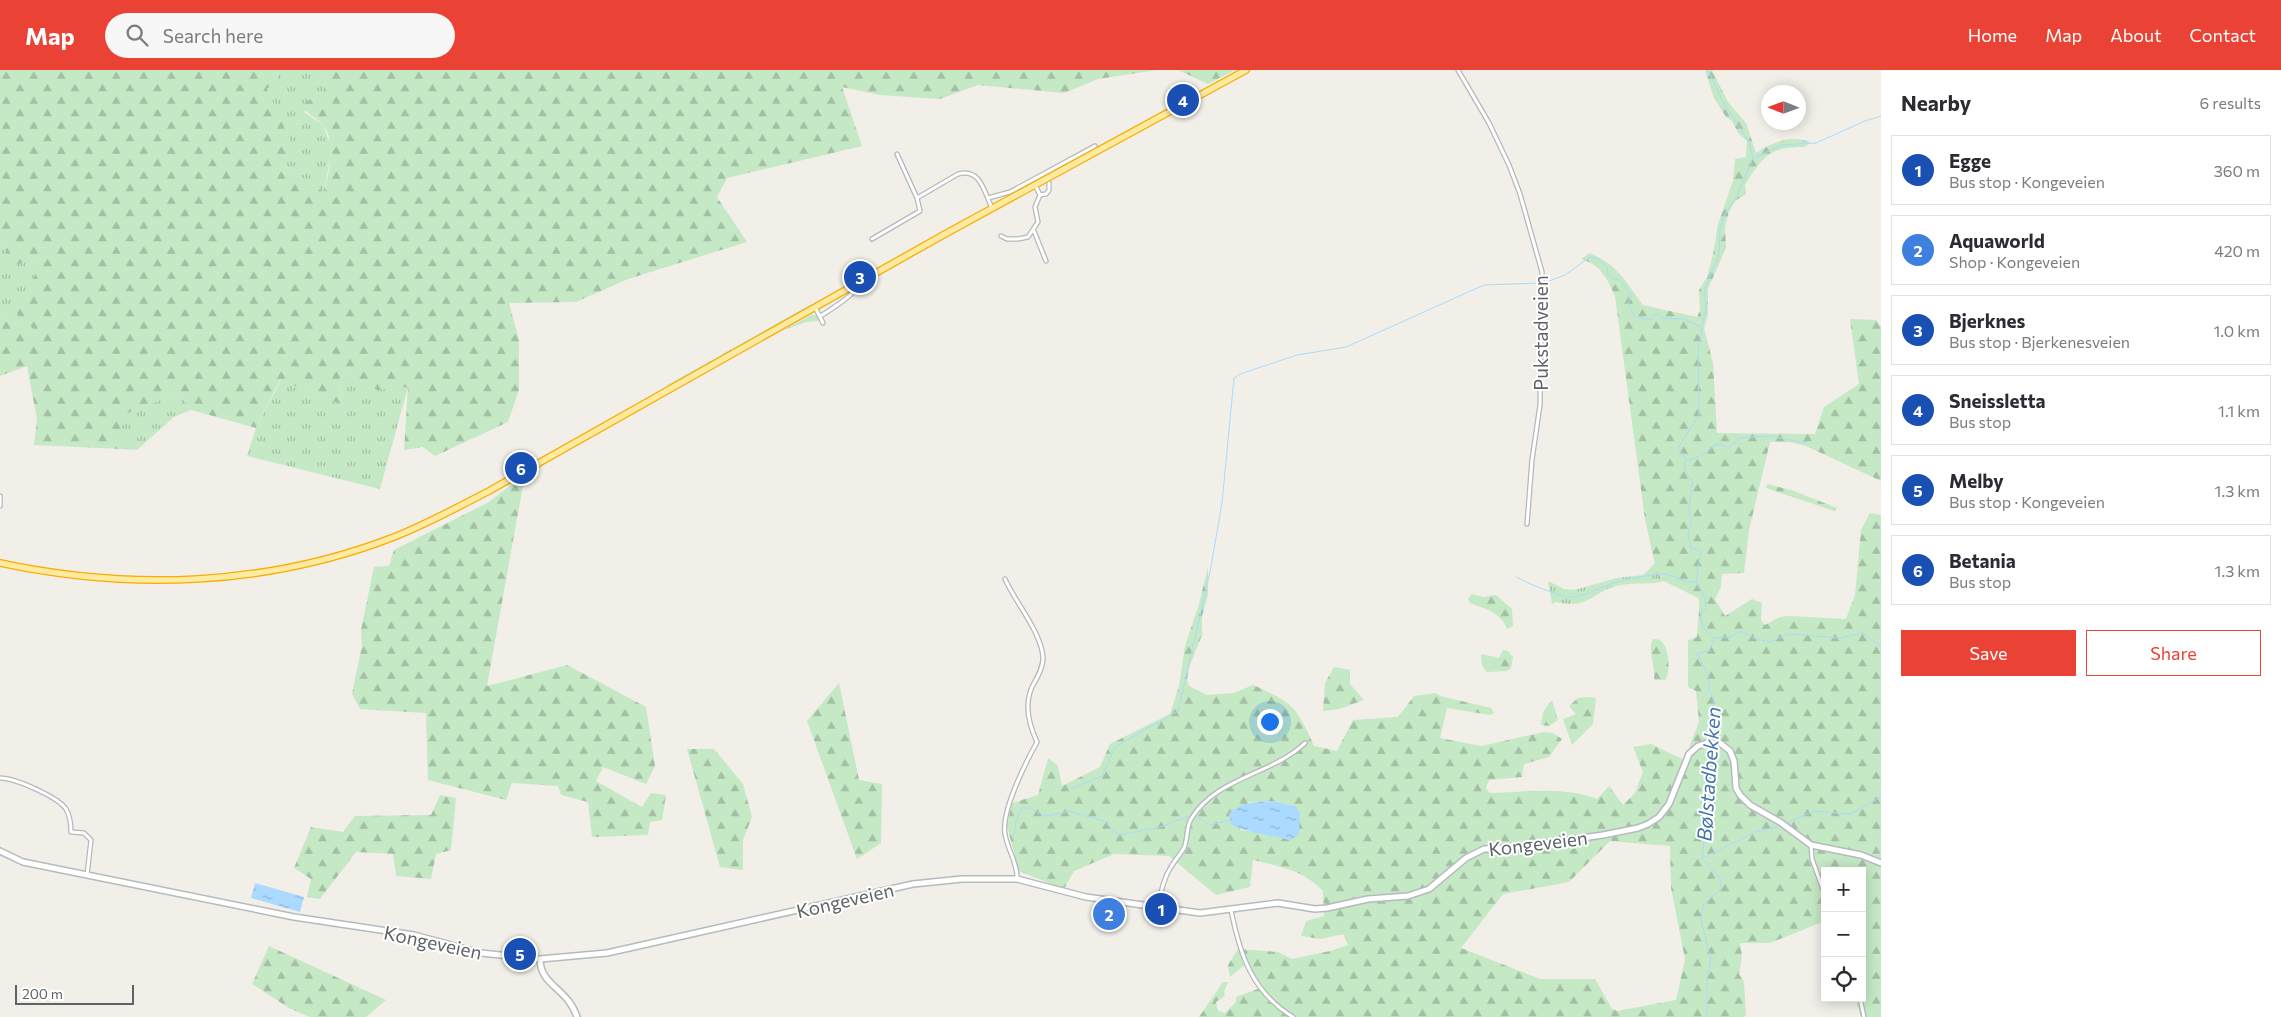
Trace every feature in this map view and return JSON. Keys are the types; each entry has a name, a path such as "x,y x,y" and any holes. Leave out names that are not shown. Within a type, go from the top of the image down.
{"highway":[{"path":"0,563 74,576 164,581 214,578 258,573 340,555 394,537 454,509 992,208 1246,70"}],"main road":[{"name":"Kongeveien","path":"0,851 23,862 87,875 328,923 414,936 481,953 540,959 607,953 927,882 962,879 1017,879 1086,897 1200,913 1278,903 1317,909 1368,899 1408,896 1429,889 1466,858 1484,849 1512,848 1638,828 1654,820 1664,811 1676,791 1687,756 1695,747 1707,742 1725,746 1732,756 1736,788 1744,800 1780,822 1811,845"},
{"path":"1811,845 1861,855 1881,863"},
{"path":"540,959 544,976 570,1000 576,1017"}],"street":[{"name":"Pukstadveien","path":"1458,70 1489,123 1512,172 1531,230 1543,284 1540,405 1532,460 1527,524"},
{"path":"988,198 1010,192 1095,146"},
{"path":"872,239 919,213 918,198 897,154"},
{"path":"918,198 958,174 965,172 979,179 992,208"},
{"path":"1040,195 1046,194 1049,190 1049,183"},
{"path":"1034,185 1040,195"},
{"path":"1001,236 1007,239 1023,239 1034,230 1038,222 1035,207 1040,195"},
{"path":"1034,230 1046,261"},
{"path":"820,316 829,313 837,304 852,295 853,292 850,288"},
{"path":"815,307 823,323"},
{"path":"0,496 0,506"},
{"path":"1004,579 1034,632 1043,657 1040,672 1031,690 1028,707 1037,742 1015,790 1004,833 1016,868 1017,879"},
{"path":"1158,907 1161,888 1183,848 1189,823 1195,814 1224,788 1275,764 1296,752 1305,743"},
{"path":"0,778 22,782 65,808 69,816 71,832 84,833 91,840 87,875"},
{"path":"1811,845 1812,859 1821,884"},
{"path":"1231,910 1240,951 1248,970 1265,994 1292,1017"},
{"path":"1861,1002 1864,1017"}],"green space":[{"path":"0,70 276,70 278,77 267,89 290,140 283,165 324,192 330,156 329,138 321,123 305,111 301,105 329,88 329,78 325,70 1157,70 1098,79 1064,93 978,85 940,99 880,95 842,87 862,146 727,178 717,197 747,242 628,279 576,302 509,303 519,340 519,390 508,422 435,456 423,447 404,450 408,387 377,390 346,373 339,379 341,404 280,380 256,428 191,410 180,392 121,416 121,449 34,445 37,419 27,366 0,376 0,318 39,334 12,309 42,265 33,260 7,267 7,244 0,243"},
{"path":"276,70 325,70 329,78 329,88 304,112 323,125 332,148 324,192 283,165 267,88 278,77"},
{"path":"1178,70 1235,70 1208,84"},
{"path":"1705,70 1712,70 1728,102 1746,123 1756,153 1768,146 1789,139 1810,142 1805,147 1793,147 1775,151 1762,160 1745,185 1746,194 1735,201 1729,212 1725,227 1726,248 1708,289 1708,315 1704,328 1713,363 1717,433 1815,434 1824,407 1859,384 1850,319 1876,320 1881,327 1881,481 1806,446 1790,442 1770,442 1749,530 1744,573 1722,574 1721,587 1715,599 1725,616 1752,599 1762,603 1761,620 1765,625 1780,617 1789,616 1846,619 1855,595 1861,530 1870,513 1881,515 1881,1017 1861,1017 1856,1002 1866,1002 1866,867 1821,867 1821,923 1770,943 1740,943 1742,956 1739,974 1744,982 1746,1015 1744,1017 1199,1017 1223,982 1228,982 1224,992 1225,996 1216,1002 1218,1011 1225,1013 1236,1002 1236,997 1263,987 1246,964 1230,977 1228,965 1238,949 1278,952 1292,959 1348,945 1343,934 1321,939 1301,936 1306,921 1324,916 1323,891 1308,878 1299,874 1282,867 1253,860 1250,887 1216,895 1169,856 1114,854 1074,871 1064,889 1019,871 1007,826 1012,803 1038,795 1048,758 1058,766 1062,786 1100,767 1110,744 1170,714 1179,686 1185,646 1199,604 1208,567 1208,595 1202,616 1202,635 1189,668 1187,680 1189,686 1207,695 1234,693 1253,685 1277,696 1298,714 1314,746 1337,751 1353,720 1398,717 1414,696 1436,693 1440,696 1491,708 1494,713 1490,715 1447,708 1440,738 1481,746 1544,732 1553,733 1562,739 1549,757 1524,764 1522,777 1489,780 1486,788 1490,793 1558,791 1571,792 1597,799 1609,786 1623,805 1635,793 1643,772 1633,747 1651,744 1686,761 1699,722 1696,691 1688,687 1688,640 1697,637 1699,601 1698,598 1658,578 1645,519 1615,296 1602,273 1594,265 1581,259 1590,253 1608,263 1626,281 1643,305 1697,317 1700,310 1699,290 1707,277 1718,224 1733,181 1735,159 1746,157 1747,141 1738,133 1732,121 1726,117 1714,98","holes":["1272,801 1295,806 1290,840 1258,832 1240,830 1248,802","1610,841 1670,846 1671,888 1685,959 1676,1000 1617,1011 1612,1009 1595,979 1540,979 1461,948 1503,894 1569,882"]},
{"path":"0,243 7,244 42,265 41,335 0,318"},
{"path":"810,305 809,307 668,387 667,385"},
{"path":"811,315 816,315 819,319 818,321 806,322 784,330 675,390"},
{"path":"346,373 377,389 408,387 380,489 247,456 256,428 281,380 341,404 339,379"},
{"path":"180,392 191,410 174,417 137,450 121,449 121,416"},
{"path":"525,474 487,686 567,665 646,707 655,766 646,784 603,767 596,781 642,807 651,793 666,795 662,820 650,822 648,835 592,837 588,802 561,795 558,786 512,783 506,800 428,780 426,713 360,709 352,694 362,646 361,630 374,567 389,566 394,550 489,502"},
{"path":"1767,484 1794,491 1837,508 1834,511 1766,488"},
{"path":"1655,563 1658,578 1664,581 1611,587 1584,601 1567,604 1555,602 1552,604 1548,581 1564,589 1574,590 1617,578 1643,575"},
{"path":"1472,594 1483,597 1496,595 1512,609 1513,626 1507,629 1497,615 1470,603 1468,599"},
{"path":"1653,639 1660,640 1666,648 1668,672 1665,680 1654,680 1651,654"},
{"path":"1503,650 1508,651 1513,657 1511,668 1507,671 1487,672 1482,666 1481,654 1499,658"},
{"path":"1334,667 1350,670 1350,684 1364,700 1339,709 1323,711 1325,683"},
{"path":"839,683 859,780 882,784 881,843 857,859 807,721"},
{"path":"1578,698 1596,698 1593,724 1572,745 1563,719 1576,714 1569,706"},
{"path":"1552,700 1558,720 1549,726 1541,725 1543,712"},
{"path":"687,749 714,749 743,784 752,817 743,840 743,870 720,867"},
{"path":"440,795 456,798 451,850 436,854 431,879 396,876 393,854 356,852 320,899 307,897 311,879 294,868 311,827 343,832 355,816 431,815"},
{"path":"269,946 386,1000 366,1017 310,1017 289,1008 252,984"}],"water":[{"path":"1272,801 1295,806 1300,812 1299,834 1290,840 1251,832 1231,824 1229,814 1244,804"},
{"path":"255,883 304,897 300,912 251,898"}],"waterway":[{"name":"Bølstadbekken","path":"1708,70 1724,104 1749,142 1753,158 1736,198 1725,214 1720,229 1719,255 1704,291 1706,307 1698,349 1699,415 1678,448 1686,460 1684,470 1693,482 1689,507 1691,523 1688,535 1691,548 1701,551 1696,582 1705,598 1706,609 1701,613 1701,621 1706,630 1715,638 1709,651 1697,653 1709,677 1709,691 1714,698 1711,742"},
{"path":"1754,158 1782,145 1816,143 1865,121 1881,116"},
{"path":"1544,283 1565,275 1590,257 1598,259 1607,267 1608,275 1613,279 1620,280 1631,295 1628,304 1634,316 1651,320 1656,313 1661,318 1684,319 1701,327"},
{"path":"1070,789 1102,776 1115,747 1178,711 1210,572 1222,503 1234,378 1240,374 1297,355 1346,347 1484,285 1540,283"},
{"path":"1687,460 1696,458 1716,444 1729,447 1740,438 1769,436 1806,443"},
{"path":"1517,577 1560,595 1571,597 1586,594 1615,582 1653,575 1664,574 1688,582 1696,582"},
{"path":"1715,638 1730,637 1741,631 1756,639 1770,642 1788,634 1840,638 1863,633 1881,647"},
{"name":"Bølstadbekken","path":"1707,1017 1707,978 1711,960 1701,920 1703,905 1721,889 1720,878 1702,858 1713,766 1711,746"},
{"path":"1787,823 1814,811 1850,814 1881,797"},
{"path":"1014,835 1021,808 1029,808 1046,816 1070,811 1103,821 1119,835 1160,827 1189,816"},
{"path":"1197,817 1210,825 1230,820"},
{"path":"1703,858 1755,832 1780,826"}],"place":[{"name":"Sneissletta","path":"1183,100"},
{"name":"Bjerknes","path":"860,277"},
{"name":"Betania","path":"521,468"},
{"name":"Egge","path":"1161,909"},
{"name":"Aquaworld","path":"1109,914"},
{"name":"Melby","path":"520,954"}]}
